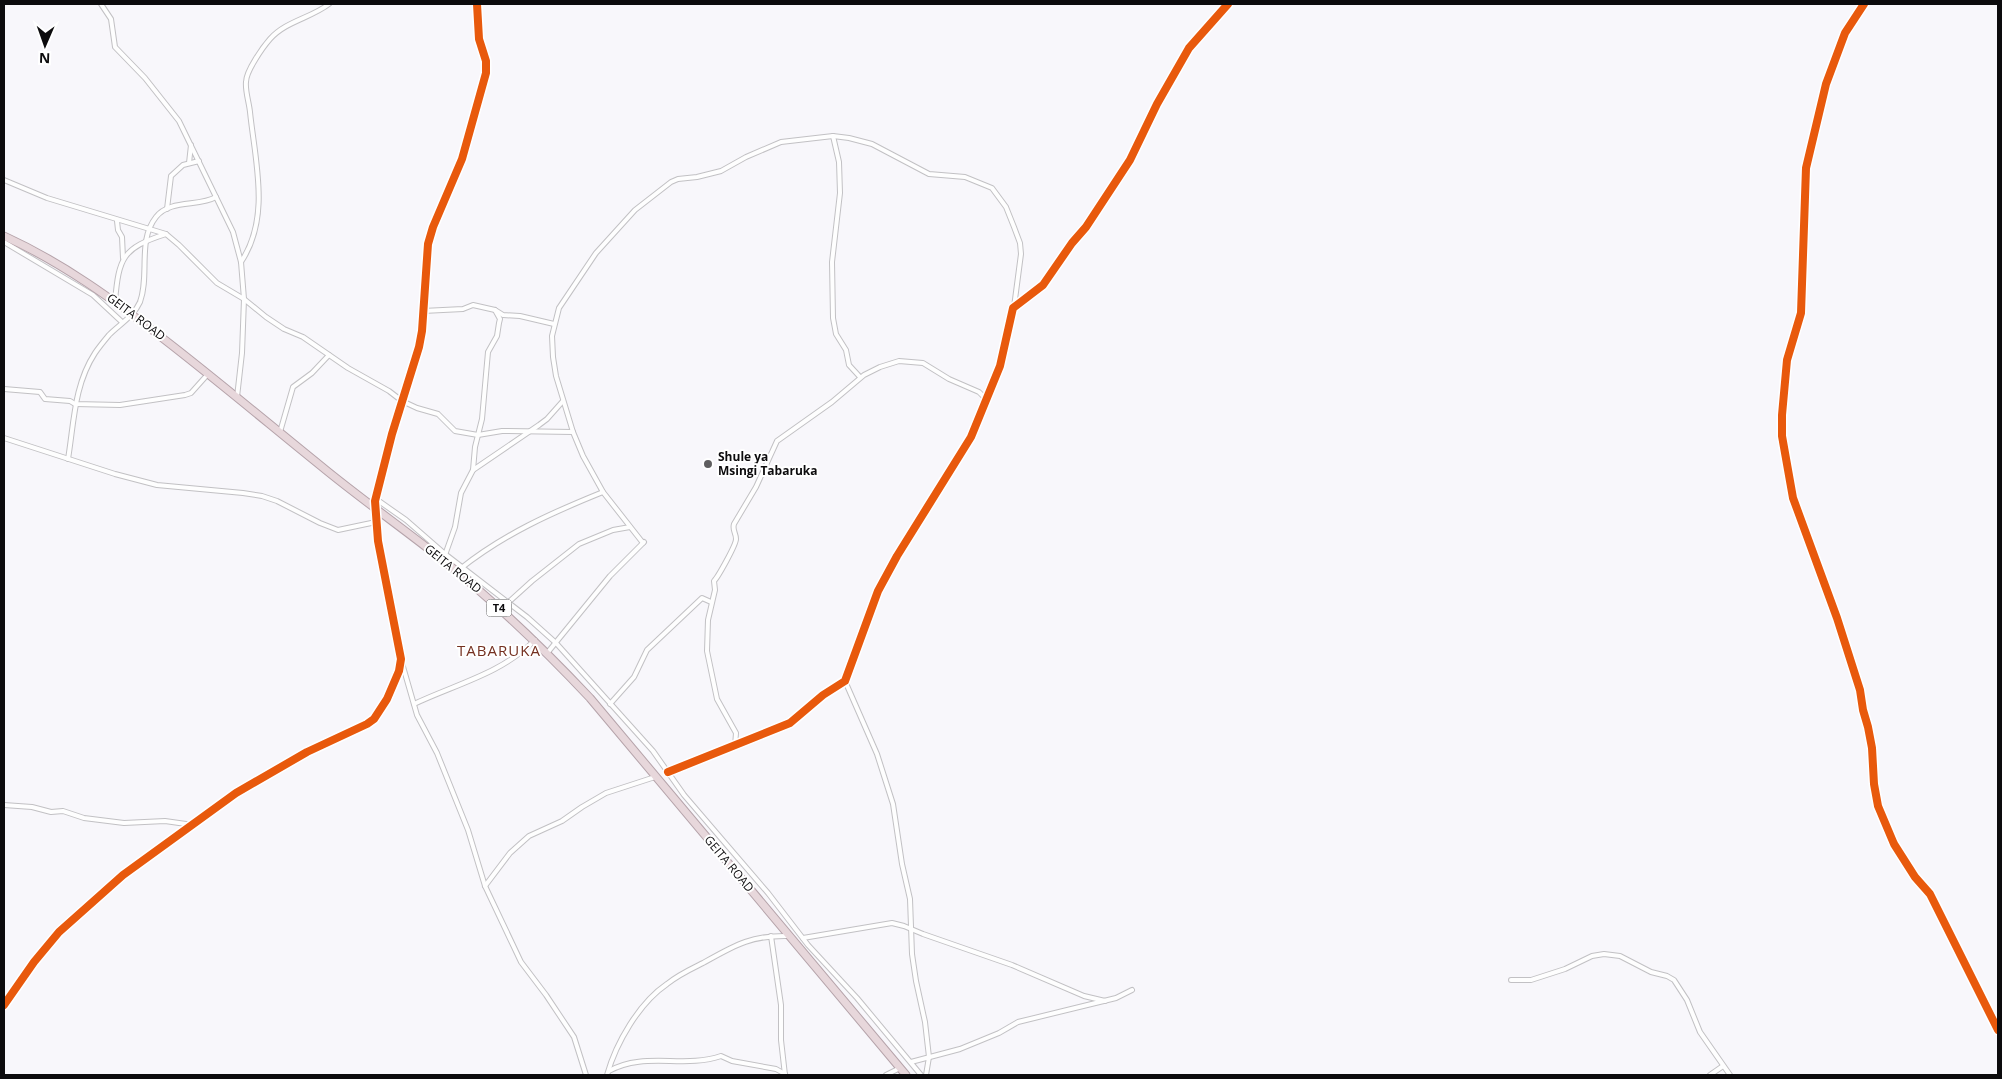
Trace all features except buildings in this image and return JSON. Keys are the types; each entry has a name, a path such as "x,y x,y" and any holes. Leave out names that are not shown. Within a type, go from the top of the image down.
{"highway":[{"name":"GEITA ROAD","path":"4,236 68,270 115,301 375,508 444,557 548,652 590,698 906,1075"}],"street":[{"path":"101,4 111,20 115,47 145,78 172,112 191,145 233,232 241,262 244,299 242,353 237,397"},
{"path":"241,262 248,252 254,230 259,195 258,170 252,136 246,79 252,65 274,35 294,22 320,11 329,4"},
{"path":"477,4 479,38 486,60 486,73 462,159 428,244 419,347 402,401 376,498 376,522 385,581 401,660 418,715 437,753 468,830 485,886 521,962 574,1037 586,1075"},
{"path":"1013,308 1043,285 1072,243 1086,227 1130,160 1157,104 1189,48 1228,4"},
{"path":"1864,4 1845,33 1826,84 1806,168 1801,313 1788,360 1782,415 1783,443 1793,498 1837,618 1860,690 1862,710 1872,748 1875,791 1886,828 1915,877 1930,894 1998,1030"},
{"path":"833,136 839,162 840,193 832,262 833,318 836,334 846,350 850,365 860,377"},
{"path":"548,652 601,586 644,542 603,492 583,456 563,401 553,357 554,324 560,308 601,247 635,210 670,182 678,179 697,177 721,171 746,157 781,142 833,136 874,145 929,174 962,176 992,188 1007,210 1020,246 1021,261 1006,347 987,400 967,444 902,546 878,591 845,681 823,695 790,723 668,772"},
{"path":"189,163 191,145"},
{"path":"167,209 170,176 179,167 199,161"},
{"path":"4,180 47,198 117,221 166,234 217,283 244,299 271,320 291,333 303,337 368,381 402,401 438,414 455,431 478,435 502,431 573,432"},
{"path":"68,459 75,404 86,367 109,335 131,314 140,301 149,229 156,217 167,209 216,197"},
{"path":"115,301 118,270 123,258 122,237 117,221"},
{"path":"123,258 146,242 166,234"},
{"path":"4,242 93,295 122,322"},
{"path":"423,311 463,309 470,305 495,310 503,315 520,316 554,324"},
{"path":"376,498 406,520 444,557 455,527 461,493 473,470 475,447 483,411 489,349 497,336 500,319 495,310"},
{"path":"280,432 293,387 329,355"},
{"path":"735,746 736,733 717,699 708,660 708,620 715,590 714,581 719,576 735,542 734,524 756,487 777,441 832,402 860,377 880,367 899,361 923,363 949,379 980,392 987,400"},
{"path":"4,388 40,392 45,399 70,401 75,404 120,405 191,393 208,374"},
{"path":"473,470 547,419 563,401"},
{"path":"4,438 156,485 243,492 262,496 284,504 328,527 338,530 376,522"},
{"path":"603,492 551,513 513,532 492,544 459,570 508,603 556,643 653,751 684,795 768,893 822,962 845,984 921,1075"},
{"path":"501,609 532,581 579,544 613,530 630,527"},
{"path":"610,704 634,677 647,650 702,598 711,602"},
{"path":"414,704 492,671 512,659 535,640"},
{"path":"4,1005 34,962 59,932 123,875 225,800 307,752 374,719 394,687 401,660"},
{"path":"845,681 877,754 891,799 910,899 914,966 925,1022 929,1057 926,1075"},
{"path":"485,886 515,848 529,836 562,820 606,794 656,777"},
{"path":"4,805 52,812 63,811 84,818 124,824 165,821 193,825"},
{"path":"803,938 892,923 1012,965 1084,996 1105,1001"},
{"path":"772,936 781,1005 781,1040 785,1075"},
{"path":"608,1073 618,1044 631,1022 665,985 737,943 772,936 790,936"},
{"path":"1511,980 1531,980 1566,969 1599,955 1620,956 1651,972 1667,976 1674,980 1687,1000 1700,1032 1730,1075"},
{"path":"911,1062 960,1048 1018,1022 1105,1001 1132,990"},
{"path":"608,1073 633,1062 687,1063 706,1061 721,1056 732,1061 776,1070 785,1075"},
{"path":"1710,1075 1723,1066"},
{"path":"886,1075 900,1068"}],"cycle path":[{"path":"4,1005 34,962 59,932 123,875 236,793 307,752 367,724 374,719 387,699 399,671 401,659 378,541 375,501 392,434 419,347 422,331 428,244 433,227 462,159 486,73 486,61 479,39 477,4"},
{"path":"668,772 790,723 823,695 845,681 878,591 897,556 971,437 1000,366 1013,308 1043,285 1072,243 1086,227 1130,160 1157,104 1189,48 1228,4"},
{"path":"1864,4 1845,33 1826,84 1806,168 1801,313 1787,360 1782,436 1793,498 1837,618 1860,690 1872,748 1874,784 1878,806 1894,844 1915,877 1930,894 1998,1030"}],"place":[{"name":"Shule ya Msingi Tabaruka","path":"708,464"}],"district":[{"name":"TABARUKA","path":"499,651"}]}
